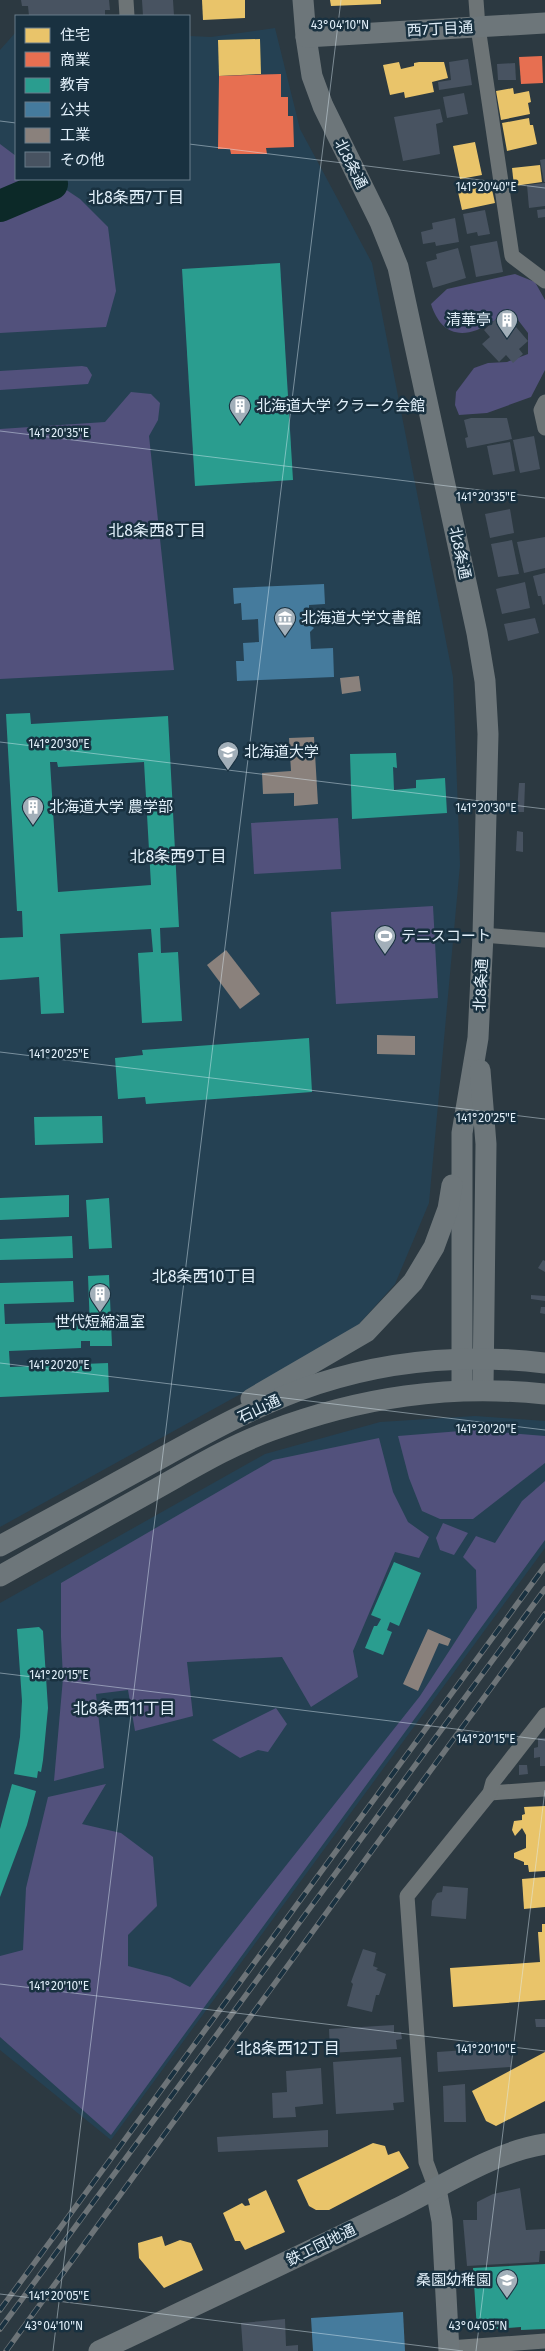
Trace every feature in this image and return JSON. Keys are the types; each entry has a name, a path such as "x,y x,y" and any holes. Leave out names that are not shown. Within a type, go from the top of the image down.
{"street":[{"path":"126,0 127,15"},
{"name":"北8条通","path":"303,0 312,76 323,106 380,222 398,267 477,634 485,681 488,734 483,935 478,1038 462,1133 462,1390"},
{"path":"476,0 478,27 512,256 545,281"},
{"name":"西7丁目通","path":"306,37 545,23"},
{"path":"545,402 541,410 545,428"},
{"path":"483,935 545,940"},
{"name":"北8条通","path":"478,1038 486,1144 483,1389"},
{"path":"205,1435 252,1399 366,1332 413,1282 434,1247 448,1209 462,1133"},
{"name":"石山通","path":"0,1546 205,1435 265,1405 317,1384 409,1363 484,1358 545,1363"},
{"name":"石山通","path":"0,1576 216,1456 269,1431 372,1400 414,1394 483,1389 545,1394"},
{"path":"545,1715 493,1782 490,1793 407,1896 426,2162 436,2189 442,2220 449,2349 545,2341"},
{"path":"490,1793 545,1789"},
{"name":"鉄工団地通","path":"99,2351 506,2156 545,2144"}],"shaded area":[{"name":"北海道大学","path":"275,28 300,129 372,263 453,677 460,865 429,1203 395,1284 351,1333 0,1527 0,50 15,33 15,180 190,180 190,36 211,37"},
{"path":"0,144 15,155 15,180 52,180 80,199 108,227 116,291 106,327 0,333"},
{"path":"515,274 535,282 545,300 545,370 531,397 487,413 459,415 455,405 456,392 474,368 488,363 507,362 528,354 528,333 518,320 494,321 477,330 460,333 453,332 447,329 438,319 431,304 447,289"},
{"path":"87,367 92,375 88,384 0,390 0,371"},
{"path":"131,392 151,394 160,403 158,420 149,436 174,670 0,679 0,429 105,422"},
{"path":"338,818 341,869 254,874 251,823"},
{"name":"テニスコート","path":"433,906 438,998 336,1004 331,912"},
{"path":"475,1416 545,1421 545,1548 111,2140 0,2050 0,1603 265,1454 380,1422"},
{"path":"473,1430 545,1436 545,1463 473,1519 440,1519 422,1511 409,1478 398,1436"},
{"path":"379,1438 393,1492 408,1522 429,1537 419,1558 395,1552 353,1651 358,1677 311,1707 282,1657 187,1662 193,1716 135,1731 128,1690 96,1694 104,1768 54,1781 63,1678 61,1583 273,1460"},
{"path":"545,1481 545,1540 111,2135 0,2037 0,1956 23,1950 26,1888 48,1797 106,1784 82,1824 121,1833 153,1857 157,1906 128,1935 128,1966 170,1977 190,1987 420,1696 477,1608 476,1570 463,1557 476,1536 495,1543 522,1501"},
{"path":"443,1523 468,1533 454,1555 440,1550 436,1538"},
{"path":"276,1708 287,1724 268,1752 258,1750 240,1758 212,1740"}],"building: 住宅":[{"path":"202,0 245,0 245,18 203,20"},
{"path":"330,0 381,0 381,4 331,6"},
{"path":"260,39 261,74 219,76 218,40"},
{"path":"399,62 401,69 414,66 414,63 419,62 444,62 448,78 432,82 434,92 405,98 404,92 390,95 383,65"},
{"path":"513,88 514,94 529,91 531,102 528,103 530,114 501,120 496,91"},
{"path":"529,118 530,125 533,125 537,144 507,151 502,123"},
{"path":"475,142 482,175 460,179 453,146"},
{"path":"540,165 542,182 514,186 512,168"},
{"path":"491,185 495,203 462,210 458,192"},
{"path":"545,1806 545,1871 529,1872 528,1865 524,1865 524,1862 514,1858 514,1853 526,1848 526,1835 522,1828 515,1836 512,1830 514,1821 522,1820 522,1815 525,1814 524,1807"},
{"path":"545,1877 545,1907 524,1909 522,1879"},
{"path":"542,1924 545,1924 545,2000 453,2007 450,1968 540,1962 538,1932 542,1932"},
{"path":"545,2052 545,2101 496,2126 486,2121 472,2091"},
{"path":"373,2143 385,2146 388,2155 399,2151 409,2168 329,2210 316,2210 309,2206 297,2180"},
{"path":"266,2190 285,2232 245,2250 240,2241 235,2241 223,2213 242,2203 245,2206 250,2205 248,2199"},
{"path":"162,2236 165,2246 180,2240 191,2243 203,2270 164,2288 139,2258 138,2243"}],"building: 商業":[{"path":"542,56 543,83 521,84 519,57"},
{"path":"281,74 281,97 288,97 288,116 293,116 294,147 266,148 267,154 231,154 230,149 218,149 219,76"}],"building: 教育":[{"name":"北海道大学 クラーク会館","path":"280,263 293,480 195,486 182,269"},
{"name":"北海道大学 農学部","path":"30,713 31,724 168,716 179,927 160,928 161,953 178,952 182,1021 142,1023 138,953 153,952 151,929 60,934 64,1013 41,1014 39,977 0,980 0,938 23,937 22,911 17,911 6,714","holes":["50,762 57,762 58,767 144,762 151,885 58,892"]},
{"path":"396,753 397,768 393,767 394,790 416,788 416,780 445,778 447,813 352,819 350,754"},
{"path":"309,1038 312,1092 146,1104 145,1097 118,1099 115,1058 143,1055 142,1050"},
{"path":"102,1116 103,1143 35,1145 34,1117"},
{"path":"69,1195 69,1217 0,1220 0,1198"},
{"path":"109,1198 112,1248 89,1249 86,1200"},
{"path":"72,1236 73,1258 0,1260 0,1239"},
{"name":"世代短縮温室","path":"109,1275 112,1346 90,1346 90,1341 81,1341 81,1348 9,1351 10,1367 108,1363 109,1392 0,1397 0,1283 73,1281 74,1302 4,1304 5,1324 77,1322 78,1329 90,1328 88,1276"},
{"path":"394,1562 421,1573 399,1626 390,1622 387,1630 392,1632 383,1655 365,1648 374,1626 377,1626 381,1619 371,1615"},
{"path":"39,1627 43,1631 48,1708 43,1760 41,1772 38,1771 37,1778 14,1774 20,1737 22,1701 17,1629"},
{"path":"12,1784 36,1791 27,1825 0,1897 0,1829"},
{"name":"桑園幼稚園","path":"545,2264 545,2329 521,2330 521,2327 477,2330 473,2268"}],"building: 公共":[{"name":"北海道大学文書館","path":"324,584 325,604 309,605 309,624 314,628 310,632 311,649 333,648 334,677 237,681 236,661 244,661 243,643 259,642 258,619 242,620 241,603 234,604 233,588"},
{"path":"403,2312 405,2351 313,2351 311,2318"}],"building: 工業":[{"path":"359,676 361,691 342,694 340,678"},
{"path":"314,737 318,804 294,806 294,793 263,794 262,773 291,771 289,738"},
{"path":"226,950 260,994 240,1009 207,965"},
{"path":"377,1035 415,1036 415,1055 377,1054"},
{"path":"428,1629 451,1639 448,1646 439,1643 418,1691 403,1684"}],"building: その他":[{"path":"21,0 109,0 110,10 105,10 105,15 29,15 28,6 22,6"},
{"path":"142,0 173,0 174,15 143,15"},
{"path":"468,59 472,85 439,90 438,82 451,80 449,62"},
{"path":"515,63 516,80 498,80 497,64"},
{"path":"464,93 468,114 447,118 443,97"},
{"path":"440,109 443,122 436,124 440,154 403,161 394,117"},
{"path":"545,159 545,182 544,182 540,160"},
{"path":"545,183 545,206 529,208 527,185"},
{"path":"545,209 545,217 538,218 537,210"},
{"path":"485,210 490,234 478,236 477,232 467,234 463,214"},
{"path":"455,218 459,242 436,246 435,242 423,244 421,232 433,229 432,223"},
{"path":"497,241 503,272 476,277 470,246"},
{"path":"458,248 466,278 433,288 426,262 437,259 436,254"},
{"name":"清華亭","path":"499,316 512,331 516,327 528,341 519,349 523,354 513,363 506,355 499,362 482,344 490,337 484,330"},
{"path":"471,418 507,418 512,439 467,448 465,438 468,437 464,420"},
{"path":"534,436 540,469 520,473 513,440"},
{"path":"510,442 515,471 493,475 487,446"},
{"path":"510,509 514,533 490,538 485,514"},
{"path":"545,537 545,568 524,573 517,542"},
{"path":"512,540 519,574 498,577 491,544"},
{"path":"545,573 545,604 543,605 541,596 538,596 533,576"},
{"path":"525,582 530,608 502,614 496,589"},
{"path":"535,618 539,633 508,641 504,624"},
{"path":"519,783 525,783 524,812 517,812"},
{"path":"517,831 523,832 523,852 516,851"},
{"path":"543,1260 545,1261 545,1272 538,1268"},
{"path":"531,1295 545,1296 545,1301 531,1299"},
{"path":"541,1307 545,1307 545,1314 540,1313"},
{"path":"538,1738 545,1738 545,1766 540,1766 540,1757 534,1758 534,1748 538,1747"},
{"path":"519,1765 527,1765 528,1774 519,1775"},
{"path":"443,1886 468,1888 466,1919 431,1916 432,1901 437,1893 442,1892"},
{"path":"363,1949 376,1953 373,1966 378,1968 376,1970 386,1974 379,1995 376,1995 372,2012 347,2006 353,1984 351,1982"},
{"path":"535,2019 545,2019 545,2027 536,2027"},
{"path":"394,2025 394,2033 401,2032 402,2039 396,2040 397,2049 330,2053 329,2029"},
{"path":"510,2047 511,2067 438,2072 437,2052"},
{"path":"401,2057 404,2102 393,2103 394,2110 336,2114 333,2062"},
{"path":"321,2068 323,2104 295,2107 296,2117 273,2118 272,2093 287,2092 286,2071"},
{"path":"465,2084 466,2122 444,2122 443,2086"},
{"path":"328,2130 328,2147 218,2152 217,2137"},
{"path":"520,2188 526,2230 545,2229 545,2251 540,2251 539,2262 467,2266 463,2220 477,2220 477,2202 493,2194"},
{"path":"285,2319 286,2346 298,2345 298,2351 243,2351 241,2323"}],"waterway":[{"path":"0,206 52,184"}],"railway":[{"path":"0,2310 545,1566"},
{"path":"0,2329 545,1589"},
{"path":"6,2351 545,1614"}],"place":[{"name":"清華亭","path":"507,339"},
{"name":"北海道大学 クラーク会館","path":"240,425"},
{"name":"北海道大学文書館","path":"285,637"},
{"name":"北海道大学","path":"228,771"},
{"name":"北海道大学 農学部","path":"33,826"},
{"name":"テニスコート","path":"385,955"},
{"name":"世代短縮温室","path":"100,1313"},
{"name":"桑園幼稚園","path":"507,2299"}],"district":[{"name":"北8条西7丁目","path":"136,197"},
{"name":"北8条西8丁目","path":"157,530"},
{"name":"北8条西9丁目","path":"178,856"},
{"name":"北8条西10丁目","path":"204,1276"},
{"name":"北8条西11丁目","path":"124,1708"},
{"name":"北8条西12丁目","path":"288,2048"}]}
